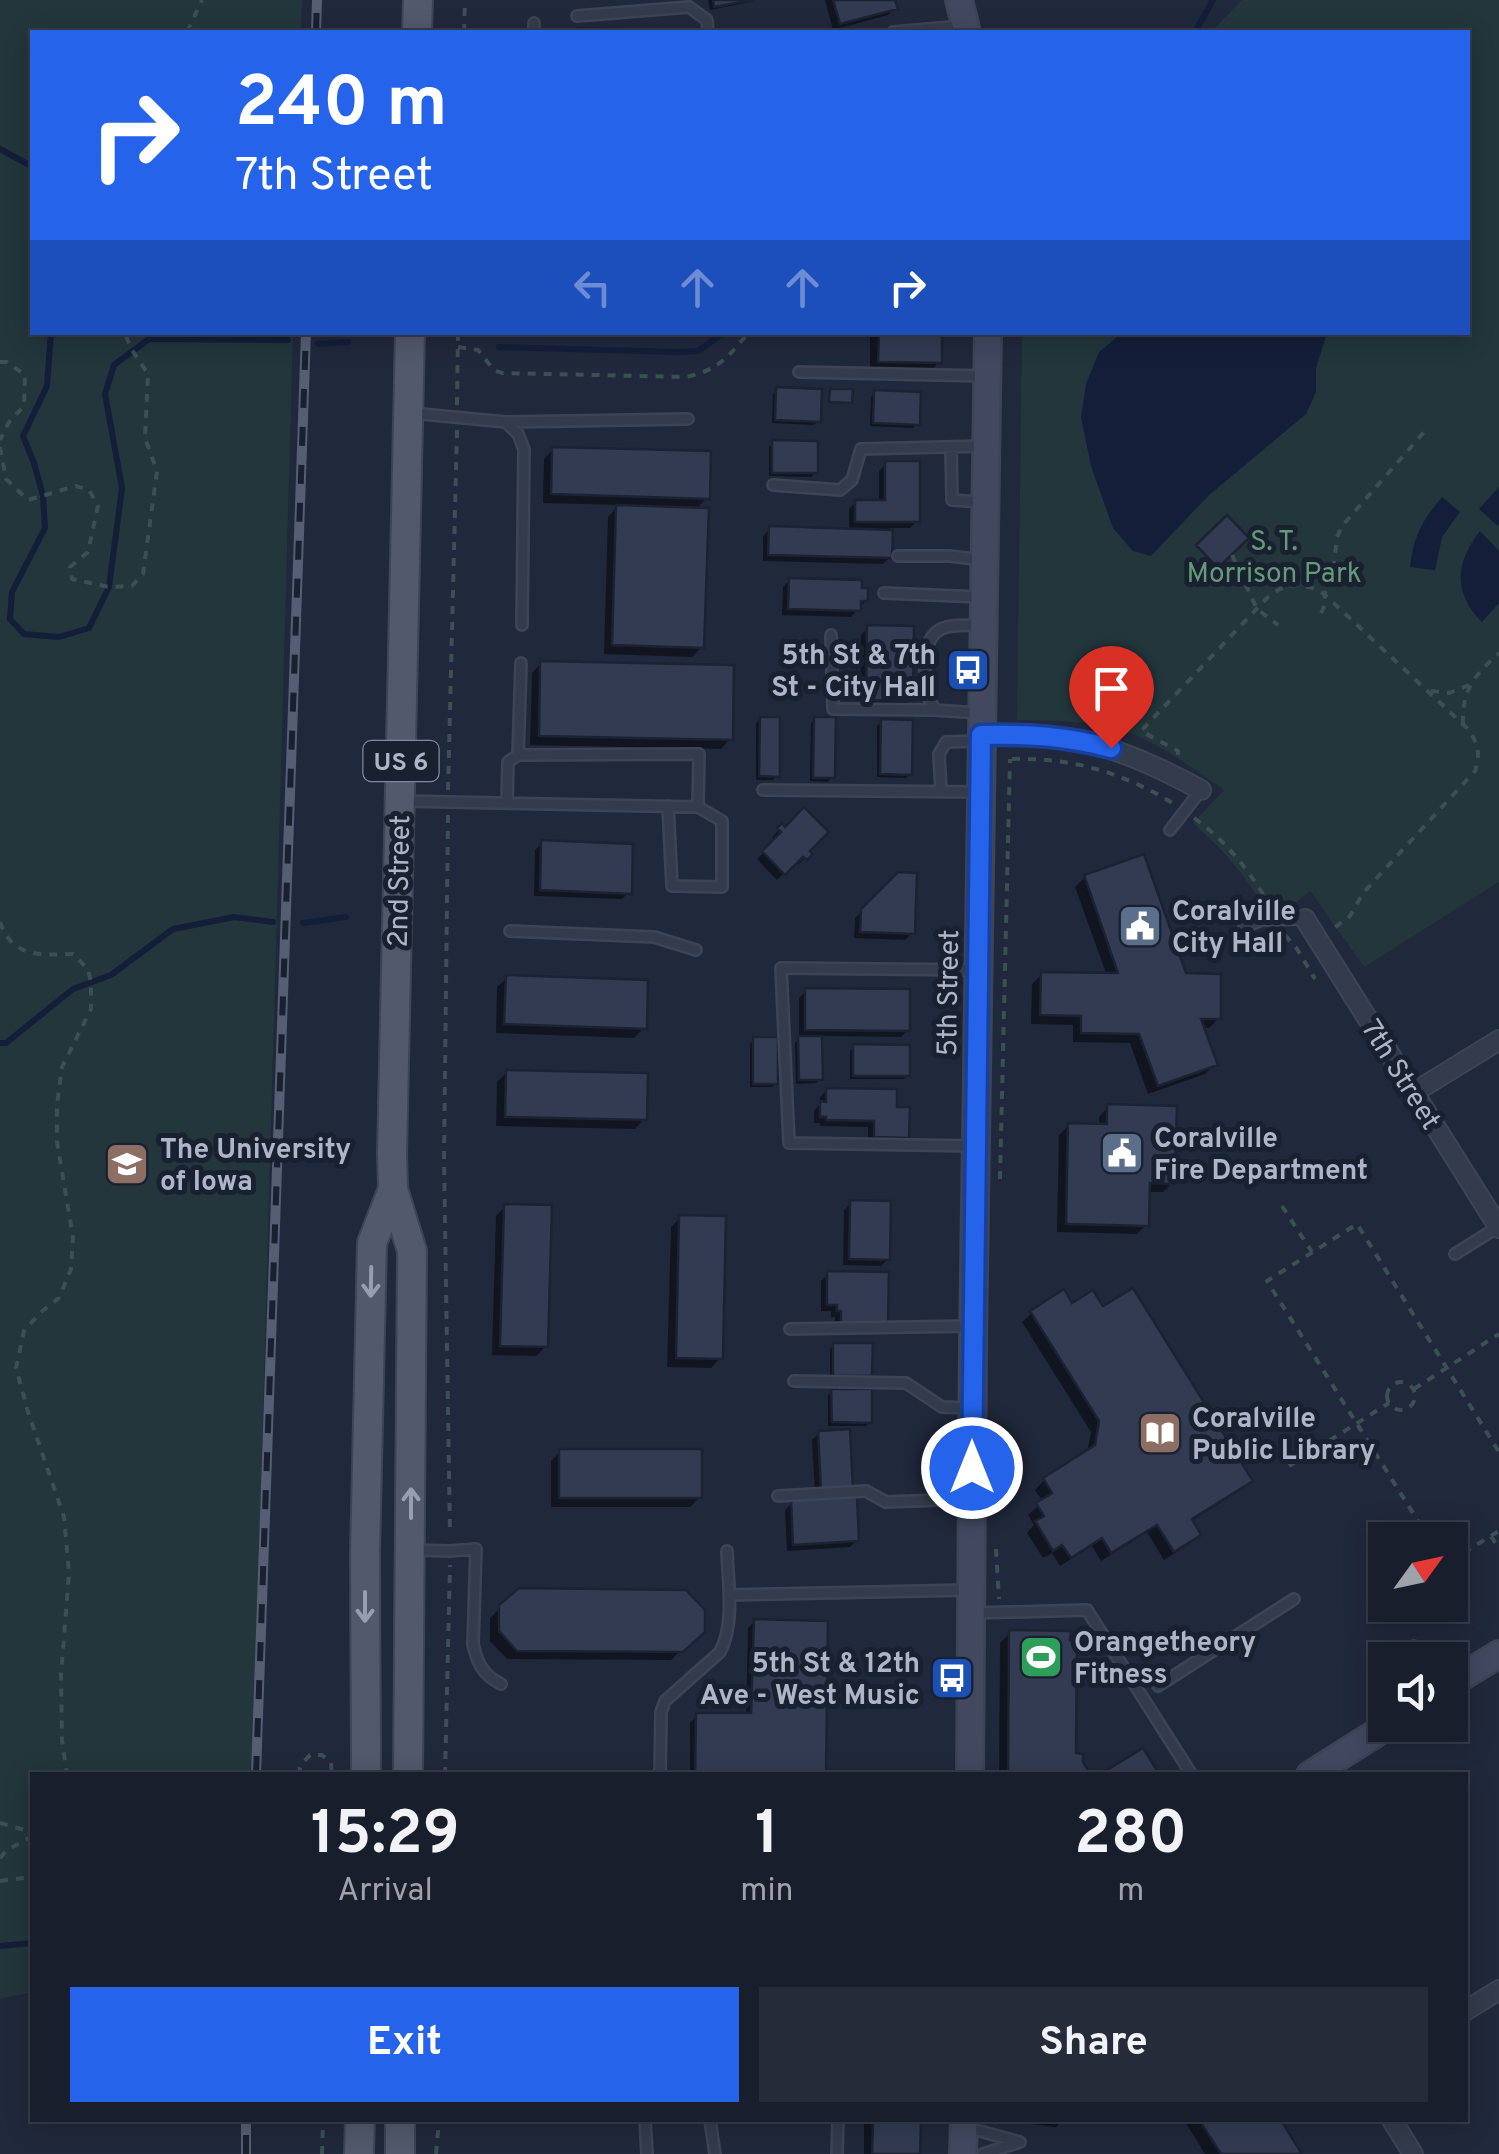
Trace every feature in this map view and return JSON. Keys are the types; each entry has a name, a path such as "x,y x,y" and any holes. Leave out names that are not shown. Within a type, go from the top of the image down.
{"main road":[{"path":"417,30 418,0"},
{"name":"2nd Street","path":"408,1772 412,1251 392,1189 410,335"},
{"name":"2nd Street","path":"366,1772 365,1554 372,1243 392,1189"},
{"path":"359,2154 360,2122"},
{"path":"400,2122 400,2154"}],"street":[{"path":"960,0 967,29"},
{"name":"5th Street","path":"970,1772 988,335"},
{"path":"985,737 1031,734 1071,738 1150,762 1201,790"},
{"name":"7th Street","path":"1306,920 1499,1228"},
{"path":"1414,1093 1499,1040"},
{"path":"1468,1673 1499,1654"},
{"path":"1315,1772 1368,1738"},
{"path":"1468,2010 1499,1990"},
{"path":"1393,2122 1413,2154"},
{"path":"963,2154 964,2123"}],"lane":[{"path":"577,16 689,6 707,20 708,30"},
{"path":"800,372 988,376"},
{"path":"408,413 506,422 688,419"},
{"path":"506,422 518,434 524,449 522,626"},
{"path":"773,486 840,490 852,480 861,450 986,446"},
{"path":"951,447 952,500 985,502"},
{"path":"898,556 984,560"},
{"path":"884,593 982,598"},
{"path":"926,652 932,636 944,626 982,625"},
{"path":"831,636 833,708 935,710 985,737"},
{"path":"518,755 522,663"},
{"path":"925,668 926,691 935,710"},
{"path":"941,792 939,754 946,742 985,737"},
{"path":"507,803 508,762 518,755 698,754 698,807"},
{"path":"763,790 980,792"},
{"path":"1170,830 1201,790"},
{"path":"400,800 448,802 668,806 698,807 722,821 722,886 672,886 668,806"},
{"path":"1244,927 1262,920 1306,920"},
{"path":"510,932 654,937 696,950"},
{"path":"976,1146 789,1142 782,968 978,970"},
{"path":"1455,1254 1499,1228"},
{"path":"790,1329 973,1326"},
{"path":"794,1381 906,1384 942,1407 972,1408"},
{"path":"778,1496 866,1492 886,1502 972,1499"},
{"path":"411,1550 476,1549 472,1644 483,1672 501,1684"},
{"path":"660,1772 661,1712 665,1701 720,1652 727,1634 727,1551"},
{"path":"728,1596 971,1601 1087,1610 1190,1772"},
{"path":"1158,1686 1294,1599"},
{"path":"645,2122 647,2154"},
{"path":"710,2122 715,2154"},
{"path":"838,2122 838,2154"},
{"path":"964,2123 1020,2142 983,2154"}],"path":[{"path":"190,30 202,0"},
{"path":"464,30 465,0"},
{"path":"0,448 6,479 28,500 76,486 89,490 98,506 88,552 70,567 72,579 109,587 132,586 144,574 157,470 145,438 148,374 125,335"},
{"path":"445,1772 450,1552 444,1159 458,335"},
{"path":"458,347 478,350 494,370 502,373 686,377 710,371 747,335"},
{"path":"0,362 7,362 24,375 24,406 9,422 0,440"},
{"path":"1321,613 1326,603 1324,594 1332,581 1337,536 1342,526 1425,431"},
{"path":"1232,555 1257,609 1278,625"},
{"path":"1174,762 1178,751 1141,731 1275,591 1292,584 1324,594 1464,724 1479,749 1475,770 1362,893 1350,916 1328,933"},
{"path":"1426,690 1449,693 1469,684 1499,653"},
{"path":"1464,724 1469,684"},
{"path":"985,737 1010,759 1080,764 1122,778 1175,805"},
{"path":"1000,1186 1010,759"},
{"path":"1196,819 1232,851 1272,910"},
{"path":"0,922 5,936 30,954 73,954 88,968 92,982 91,1009 62,1067 57,1105 57,1142 73,1237 71,1269 59,1298 24,1331 16,1368 64,1517 69,1573 61,1675 66,1772"},
{"path":"1286,935 1314,978"},
{"path":"1282,1206 1312,1252"},
{"path":"1419,1522 1267,1281 1357,1224 1499,1452"},
{"path":"1414,1389 1499,1334"},
{"path":"1403,1382 1414,1389 1415,1398 1406,1409 1397,1409 1390,1403 1388,1390 1394,1384 1403,1382"},
{"path":"1290,1466 1390,1403"},
{"path":"1468,1550 1499,1531"},
{"path":"1491,1536 1499,1549"},
{"path":"994,1540 1000,1601"},
{"path":"299,1772 310,1755 322,1755 332,1763 332,1772"},
{"path":"0,1823 30,1833"},
{"path":"0,1858 30,1835"},
{"path":"0,1881 30,1878"},
{"path":"322,2154 324,2122"},
{"path":"436,2154 439,2122"}],"green space":[{"name":"The University of Iowa","path":"0,0 302,0 301,30 30,30 30,335 293,335 253,1772 30,1772 30,1992 0,1999"},
{"name":"S. T. Morrison Park","path":"1242,0 1499,0 1499,882 1364,967 1310,891 1294,904 1264,907 1232,862 1193,823 1224,790 1165,750 1128,732 1087,723 1017,720 1022,335 1470,335 1470,30 1213,30"}],"water":[{"path":"1120,335 1326,335 1316,368 1316,392 1306,414 1208,496 1151,556 1133,551 1113,528 1091,466 1081,417 1086,384 1099,352"},
{"path":"1499,487 1499,524 1498,526 1479,509"},
{"path":"1442,497 1460,512 1442,537 1435,570 1410,567 1420,529"},
{"path":"1480,531 1499,551 1499,603 1482,622 1466,600 1461,578 1466,555"}],"building":[{"path":"713,0 753,0 714,7"},
{"path":"833,0 895,0 898,9 840,24"},
{"path":"577,28 651,30 577,30"},
{"path":"879,335 942,335 942,363 878,362"},
{"path":"776,387 822,389 821,422 775,420"},
{"path":"830,389 853,389 852,403 829,402"},
{"path":"874,390 921,392 920,425 873,423"},
{"path":"772,440 818,441 818,473 772,473"},
{"path":"552,447 711,451 710,499 551,494"},
{"path":"885,461 920,461 920,522 855,522 855,500 885,500"},
{"path":"616,505 709,508 704,648 612,645"},
{"path":"1227,515 1249,538 1218,568 1196,545"},
{"path":"769,526 893,530 892,558 768,555"},
{"path":"789,578 862,580 862,588 868,588 868,601 861,601 861,611 788,609"},
{"path":"867,625 914,626 913,701 866,700"},
{"path":"540,661 734,665 733,740 539,736"},
{"path":"760,717 780,717 780,777 759,776"},
{"path":"814,717 836,717 835,778 813,778"},
{"path":"881,719 913,720 912,775 880,774"},
{"path":"804,807 829,832 810,851 813,854 807,860 803,857 785,875 762,851 781,832 777,828 782,823 785,827"},
{"path":"541,840 633,844 632,894 540,890"},
{"path":"1144,854 1186,973 1221,974 1221,1019 1201,1019 1218,1065 1158,1086 1139,1034 1081,1033 1081,1016 1040,1015 1041,972 1118,973 1084,875"},
{"path":"898,872 917,873 915,934 860,932 861,909"},
{"path":"506,975 648,980 647,1029 504,1024"},
{"path":"805,988 910,989 910,1031 805,1030"},
{"path":"798,1036 822,1036 823,1080 799,1080"},
{"path":"753,1037 778,1037 778,1084 753,1084"},
{"path":"853,1044 910,1045 910,1076 853,1076"},
{"path":"506,1070 648,1073 647,1120 505,1117"},
{"path":"826,1088 897,1089 897,1107 910,1107 909,1138 874,1137 874,1121 820,1117 820,1101 826,1102"},
{"name":"Coralville Fire Department","path":"1107,1104 1177,1106 1175,1184 1150,1183 1149,1226 1066,1224 1068,1123 1107,1124"},
{"path":"850,1200 891,1201 890,1260 849,1259"},
{"path":"504,1204 552,1205 548,1347 500,1346"},
{"path":"679,1215 726,1216 723,1359 676,1358"},
{"path":"827,1271 889,1272 888,1323 841,1322 837,1305 827,1305"},
{"name":"Coralville Public Library","path":"1133,1288 1253,1481 1192,1519 1201,1535 1174,1552 1157,1525 1111,1553 1102,1538 1071,1558 1062,1545 1053,1551 1035,1521 1044,1516 1036,1503 1052,1493 1043,1478 1095,1445 1099,1421 1030,1311 1064,1289 1072,1303 1093,1290 1103,1306"},
{"path":"833,1343 873,1343 872,1376 833,1376"},
{"path":"831,1389 872,1389 872,1423 832,1422"},
{"path":"850,1429 853,1489 821,1490 818,1431"},
{"path":"559,1449 702,1449 702,1498 559,1498"},
{"path":"857,1497 859,1541 793,1545 791,1500"},
{"path":"519,1588 686,1590 705,1610 705,1632 683,1652 517,1651 499,1631 499,1605"},
{"path":"754,1619 828,1621 826,1772 695,1772 696,1713 751,1713"},
{"path":"1009,1630 1071,1631 1070,1640 1077,1640 1076,1753 1083,1754 1089,1772 1008,1772"},
{"path":"1143,1748 1158,1772 1104,1772"},
{"path":"873,2122 921,2122 920,2154 872,2154"},
{"path":"1200,2122 1282,2122 1302,2154 1221,2154"}],"waterway":[{"path":"1196,30 1213,0"},
{"path":"0,149 30,165"},
{"path":"51,335 47,386 23,436 43,496 45,528 12,592 10,619 24,634 59,637 89,628 109,587 122,488 105,394 114,365 149,339 288,340"},
{"path":"499,347 698,351 721,335"},
{"path":"318,344 348,342"},
{"path":"0,1043 6,1043 73,989 111,975 173,929 234,917 273,922"},
{"path":"303,923 346,917"},
{"path":"0,1946 30,1943"}],"railway":[{"path":"316,30 317,0"},
{"path":"256,1772 306,335"},
{"path":"246,2122 246,2154"}],"place":[{"name":"5th St & 7th St - City Hall","path":"968,670"},
{"name":"Coralville City Hall","path":"1140,926"},
{"name":"Coralville Fire Department","path":"1122,1153"},
{"name":"The University of Iowa","path":"127,1164"},
{"name":"Coralville Public Library","path":"1160,1433"},
{"name":"Orangetheory Fitness","path":"1041,1657"},
{"name":"5th St & 12th Ave - West Music","path":"952,1678"}],"route":[{"path":"972,1468 981,735 1031,734 1111,748"}]}
